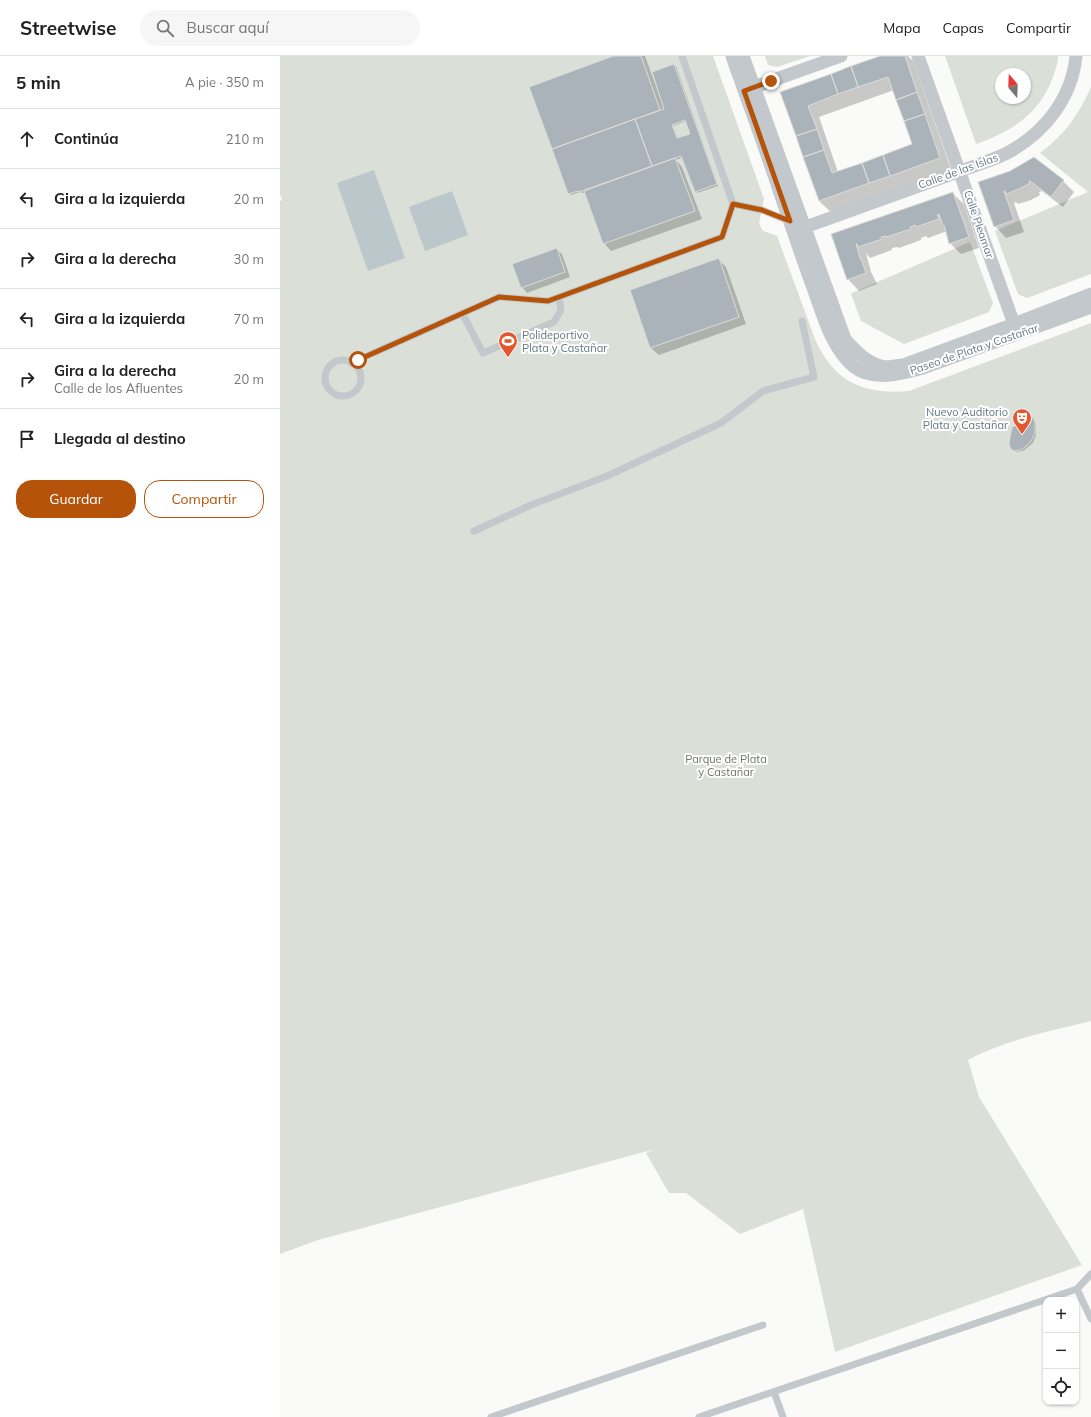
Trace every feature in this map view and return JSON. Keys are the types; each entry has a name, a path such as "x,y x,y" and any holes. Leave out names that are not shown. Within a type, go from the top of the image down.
{"street":[{"name":"Paseo de Plata y Castañar","path":"732,56 750,89"},
{"name":"Paseo de Plata y Castañar","path":"743,56 750,89 835,343 844,357 854,367 869,373 884,375 904,374 1091,307"},
{"path":"750,89 841,56"},
{"name":"Calle Pleamar","path":"918,56 1014,324"},
{"name":"Calle de las Islas","path":"796,227 1008,153 1031,138 1049,121 1065,95 1071,80 1076,56"},
{"name":"Paseo de Plata y Castañar","path":"796,227 845,339 854,350 864,358 875,364 887,367 903,365 1091,294"}],"lane":[{"path":"352,363 358,368 360,373 361,378 358,388 355,392 346,396 336,395 326,384 325,379 327,369 335,362 345,361 352,363 499,297 548,301 722,237 733,204 682,56"},
{"path":"733,204 762,210 796,227"},
{"path":"462,313 483,353 554,322 562,310 560,297"},
{"path":"474,531 525,507 608,476 721,423 763,391 814,378 802,321"},
{"path":"699,1417 1077,1289 1091,1274"},
{"path":"1077,1289 1091,1318"},
{"path":"491,1417 763,1325"},
{"path":"774,1392 783,1417"}],"green space":[{"name":"Parque de Plata y Castañar","path":"280,56 713,56 764,199 759,224 763,231 777,236 815,339 823,354 831,366 852,383 864,388 878,391 909,391 1091,323 1091,1021 1044,1032 1012,1042 968,1060 979,1097 1082,1265 835,1352 803,1209 740,1234 686,1193 669,1193 646,1153 655,1149 318,1240 280,1254 280,201 282,200 280,194"},
{"path":"765,56 810,56 777,67 768,65"},
{"path":"945,56 1058,56 1058,62 1053,77 1040,102 1023,120 989,139 976,144"},
{"path":"1091,87 1091,274 1027,298 1018,294 995,231 1088,192 1040,153 1057,139 1070,124 1076,116"},
{"path":"970,242 993,303 989,312 904,344 861,321 851,294 852,293"}],"shaded area":[{"path":"374,170 405,258 368,271 337,183"},
{"path":"452,191 468,235 425,251 409,207"}],"building":[{"path":"613,56 641,56 660,110 552,149 529,87"},
{"path":"880,56 905,56 917,92 896,100 888,77 858,87 851,66"},
{"path":"674,64 717,184 695,192 681,156 652,166 635,119 664,109 652,72","holes":["685,120 690,134 677,138 672,125"]},
{"path":"851,66 858,87 838,94 831,74"},
{"path":"831,74 838,94 808,106 817,129 796,136 780,92"},
{"path":"917,92 925,114 904,121 896,100"},
{"path":"925,114 940,158 890,176 883,155 912,144 904,121"},
{"path":"635,119 652,166 579,192 568,194 552,149"},
{"path":"817,129 824,150 803,157 796,136"},
{"path":"824,150 832,173 862,163 869,183 819,201 803,157"},
{"path":"883,155 890,176 869,183 862,163"},
{"path":"1034,157 1064,180 1051,197 1030,181 1030,183 1019,189 1006,194 1004,191 1014,220 994,227 978,182 1010,171"},
{"path":"675,158 695,211 603,244 584,191"},
{"path":"953,192 969,237 949,244 944,225 943,226 939,214 937,215 939,219 916,227 915,225 910,227 911,229 886,237 881,237 882,239 858,247 856,244 866,273 847,280 831,234"},
{"path":"557,248 565,272 521,288 512,264"},
{"path":"719,258 739,317 650,348 630,290"},
{"name":"Nuevo Auditorio Plata y Castañar","path":"1026,417 1032,417 1035,421 1035,433 1031,441 1025,447 1021,450 1014,451 1011,449 1009,444 1012,428"}],"place":[{"name":"Polideportivo Plata y Castañar","path":"508,358"},
{"name":"Nuevo Auditorio Plata y Castañar","path":"1022,435"}],"route":[{"path":"358,360 499,297 548,301 722,237 733,204 762,210 790,221 744,91 771,81"}]}
